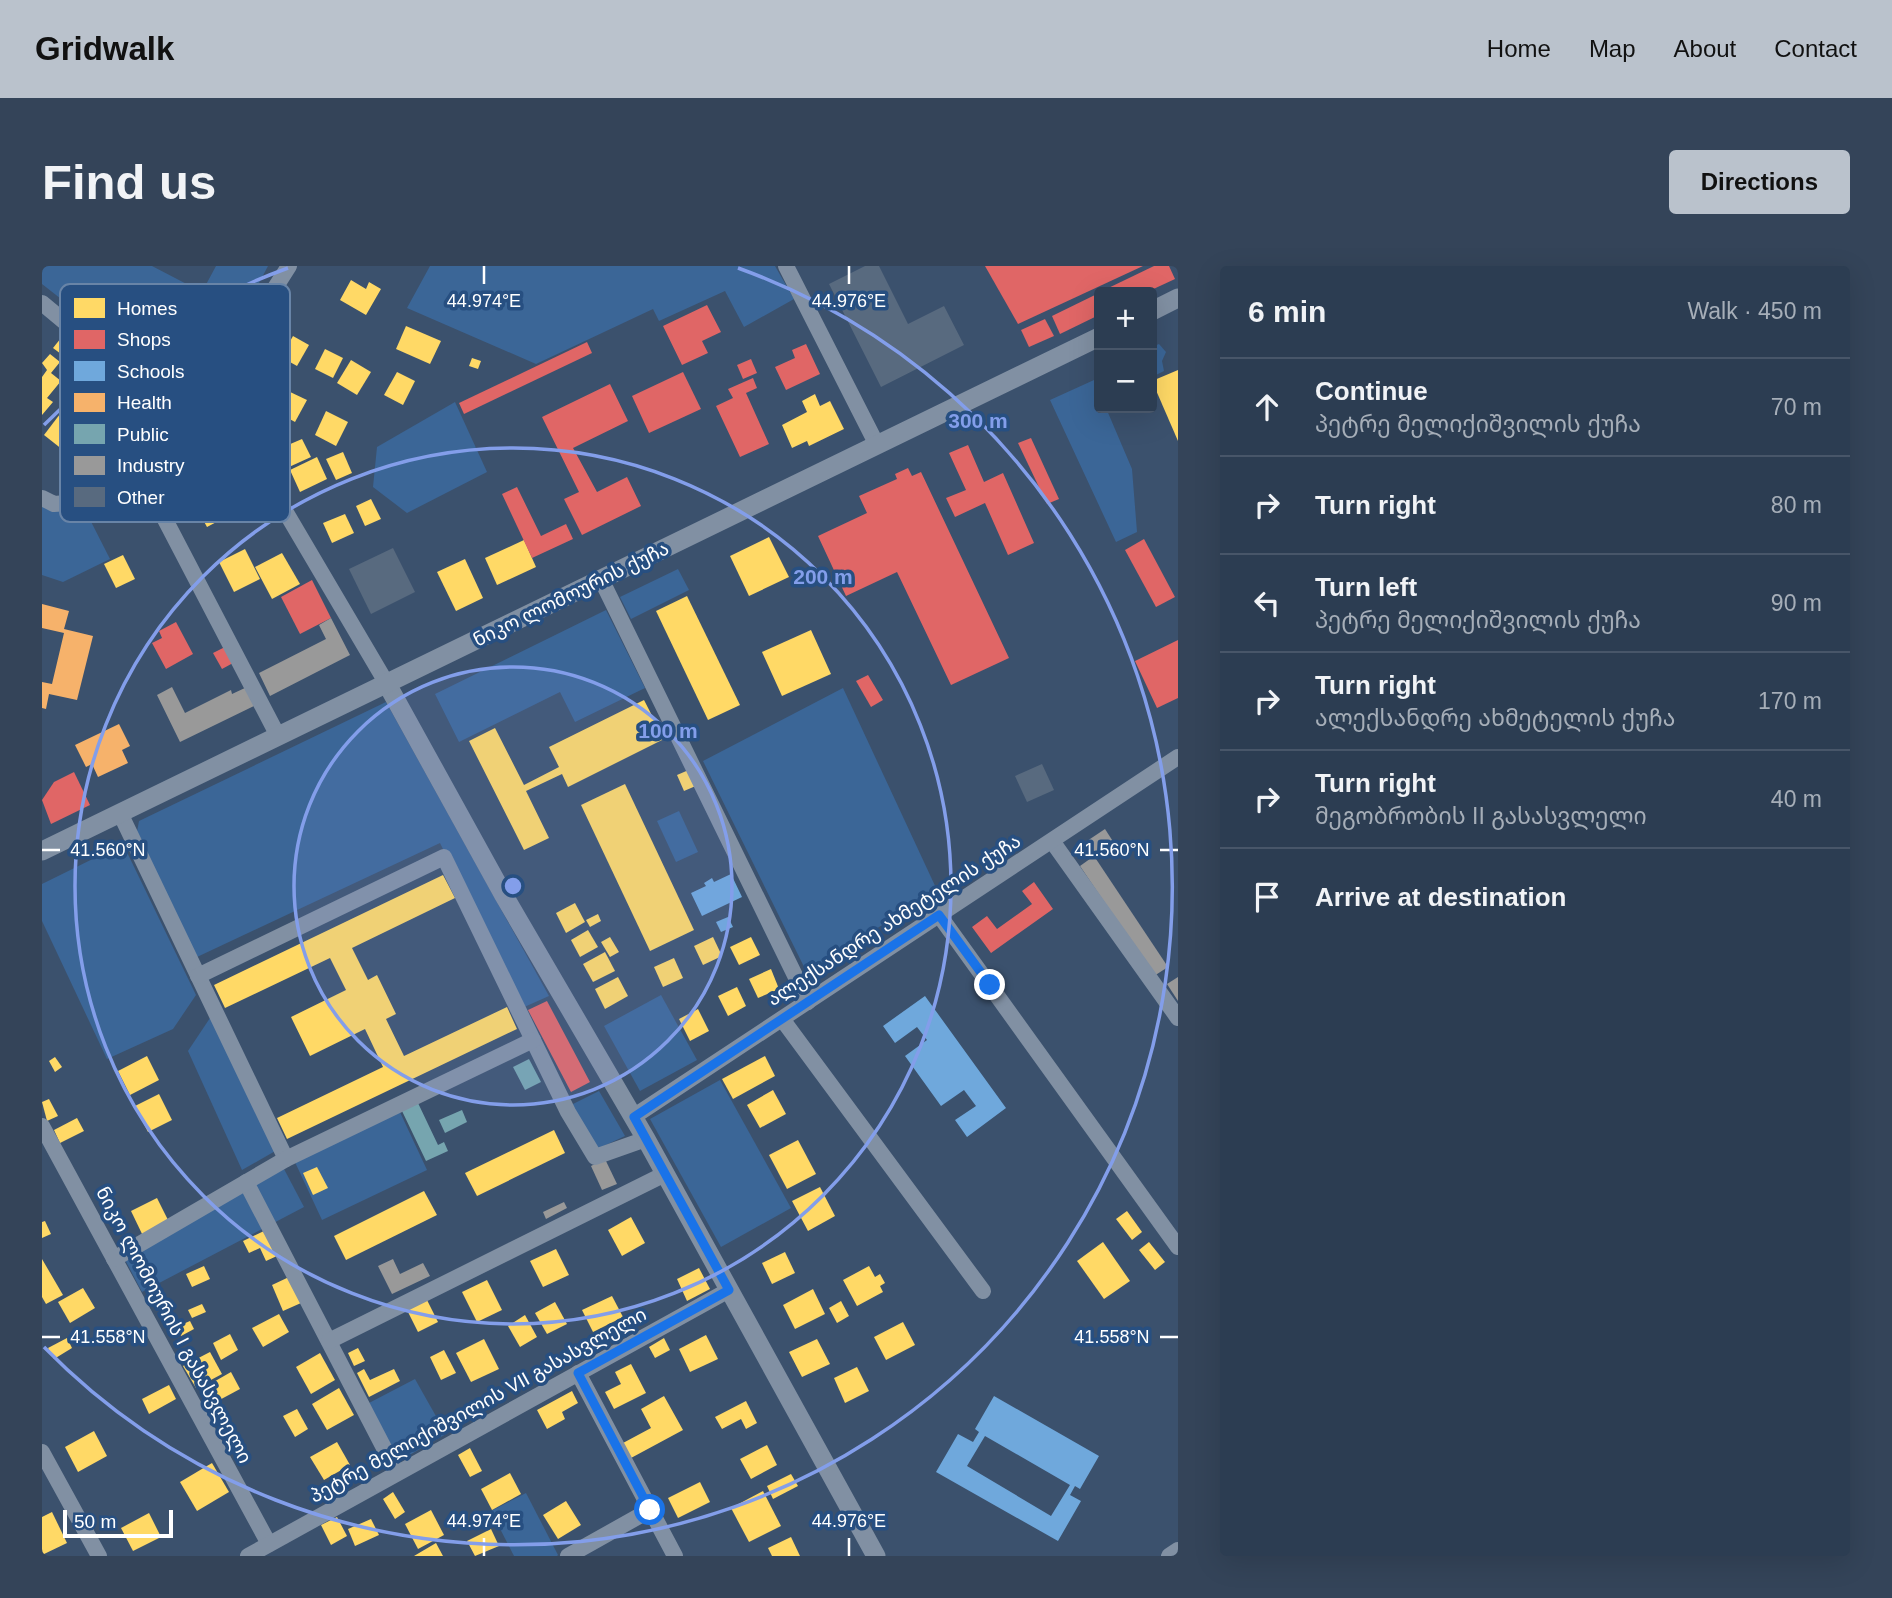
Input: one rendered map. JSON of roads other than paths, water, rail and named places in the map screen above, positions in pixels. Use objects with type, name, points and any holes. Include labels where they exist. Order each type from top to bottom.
[{"type":"street","points":[[278,284],[289,266]]},
{"type":"street","points":[[786,266],[877,445]]},
{"type":"street","points":[[1157,308],[1178,298]]},
{"type":"street","points":[[42,303],[60,318]]},
{"type":"street","name":"ნიკო ლომოურის ქუჩა","points":[[42,851],[1094,339]]},
{"type":"street","points":[[42,498],[54,504],[60,504]]},
{"type":"street","points":[[290,519],[387,684],[503,894],[634,1117],[877,1556]]},
{"type":"street","points":[[166,522],[278,736]]},
{"type":"street","points":[[601,579],[808,1002]]},
{"type":"street","name":"ალექსანდრე ახმეტელის ქუჩა","points":[[634,1117],[1178,757]]},
{"type":"street","points":[[120,813],[286,1159]]},
{"type":"street","points":[[1052,841],[1178,1018]]},
{"type":"street","points":[[198,976],[444,857],[533,1040],[594,1157],[646,1139]]},
{"type":"street","points":[[939,915],[1178,1247]]},
{"type":"street","points":[[782,1019],[983,1291]]},
{"type":"street","points":[[114,1258],[286,1159],[533,1040]]},
{"type":"street","name":"ნიკო ლომოურის I გასასვლელი","points":[[42,1126],[269,1544]]},
{"type":"street","points":[[329,1341],[665,1174]]},
{"type":"street","points":[[246,1182],[397,1473]]},
{"type":"street","name":"პეტრე მელიქიშვილის VII გასასვლელი","points":[[248,1556],[729,1290]]},
{"type":"street","points":[[578,1373],[675,1556]]},
{"type":"street","points":[[42,1452],[99,1556]]},
{"type":"street","points":[[568,1556],[650,1510]]},
{"type":"street","points":[[1168,1556],[1178,1550]]}]
